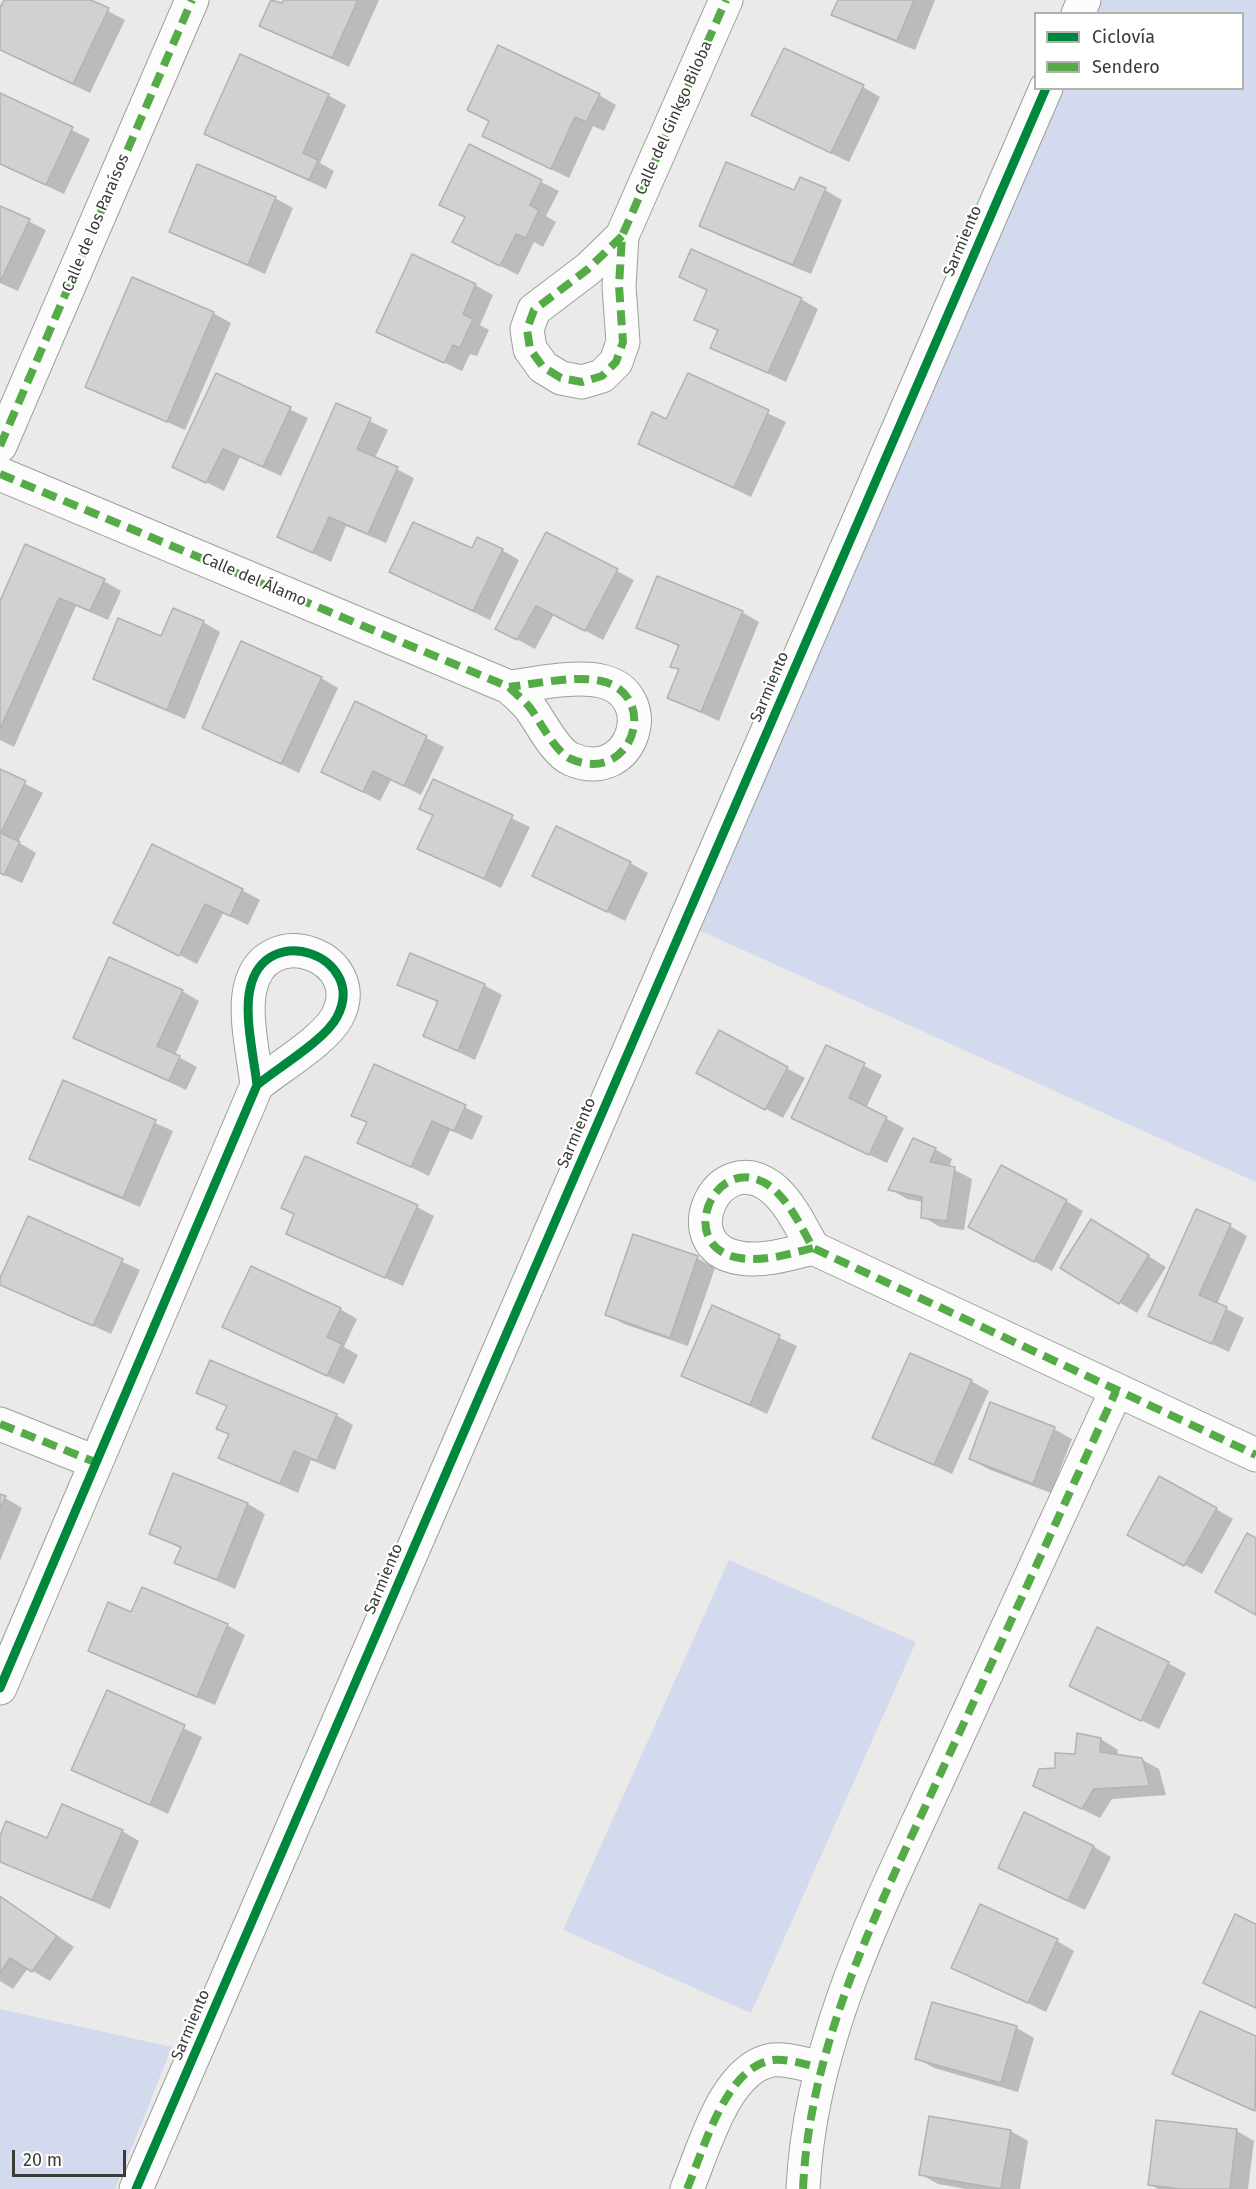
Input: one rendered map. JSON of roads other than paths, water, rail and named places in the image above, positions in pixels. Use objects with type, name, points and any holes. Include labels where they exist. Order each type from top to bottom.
[{"type":"street","name":"Calle de los Paraísos","points":[[0,446],[192,0]]},
{"type":"street","name":"Calle del Ginkgo Biloba","points":[[622,236],[726,0]]},
{"type":"street","name":"Sarmiento","points":[[136,2189],[1045,90]]},
{"type":"street","name":"Calle del Álamo","points":[[0,474],[509,687]]},
{"type":"street","points":[[0,1688],[257,1085]]},
{"type":"street","points":[[813,1248],[1256,1455]]},
{"type":"street","points":[[803,2189],[805,2146],[834,2019],[877,1913],[1116,1391]]},
{"type":"street","points":[[0,1424],[95,1462]]},
{"type":"street","points":[[687,2189],[729,2089],[747,2069],[773,2060],[822,2068]]}]
